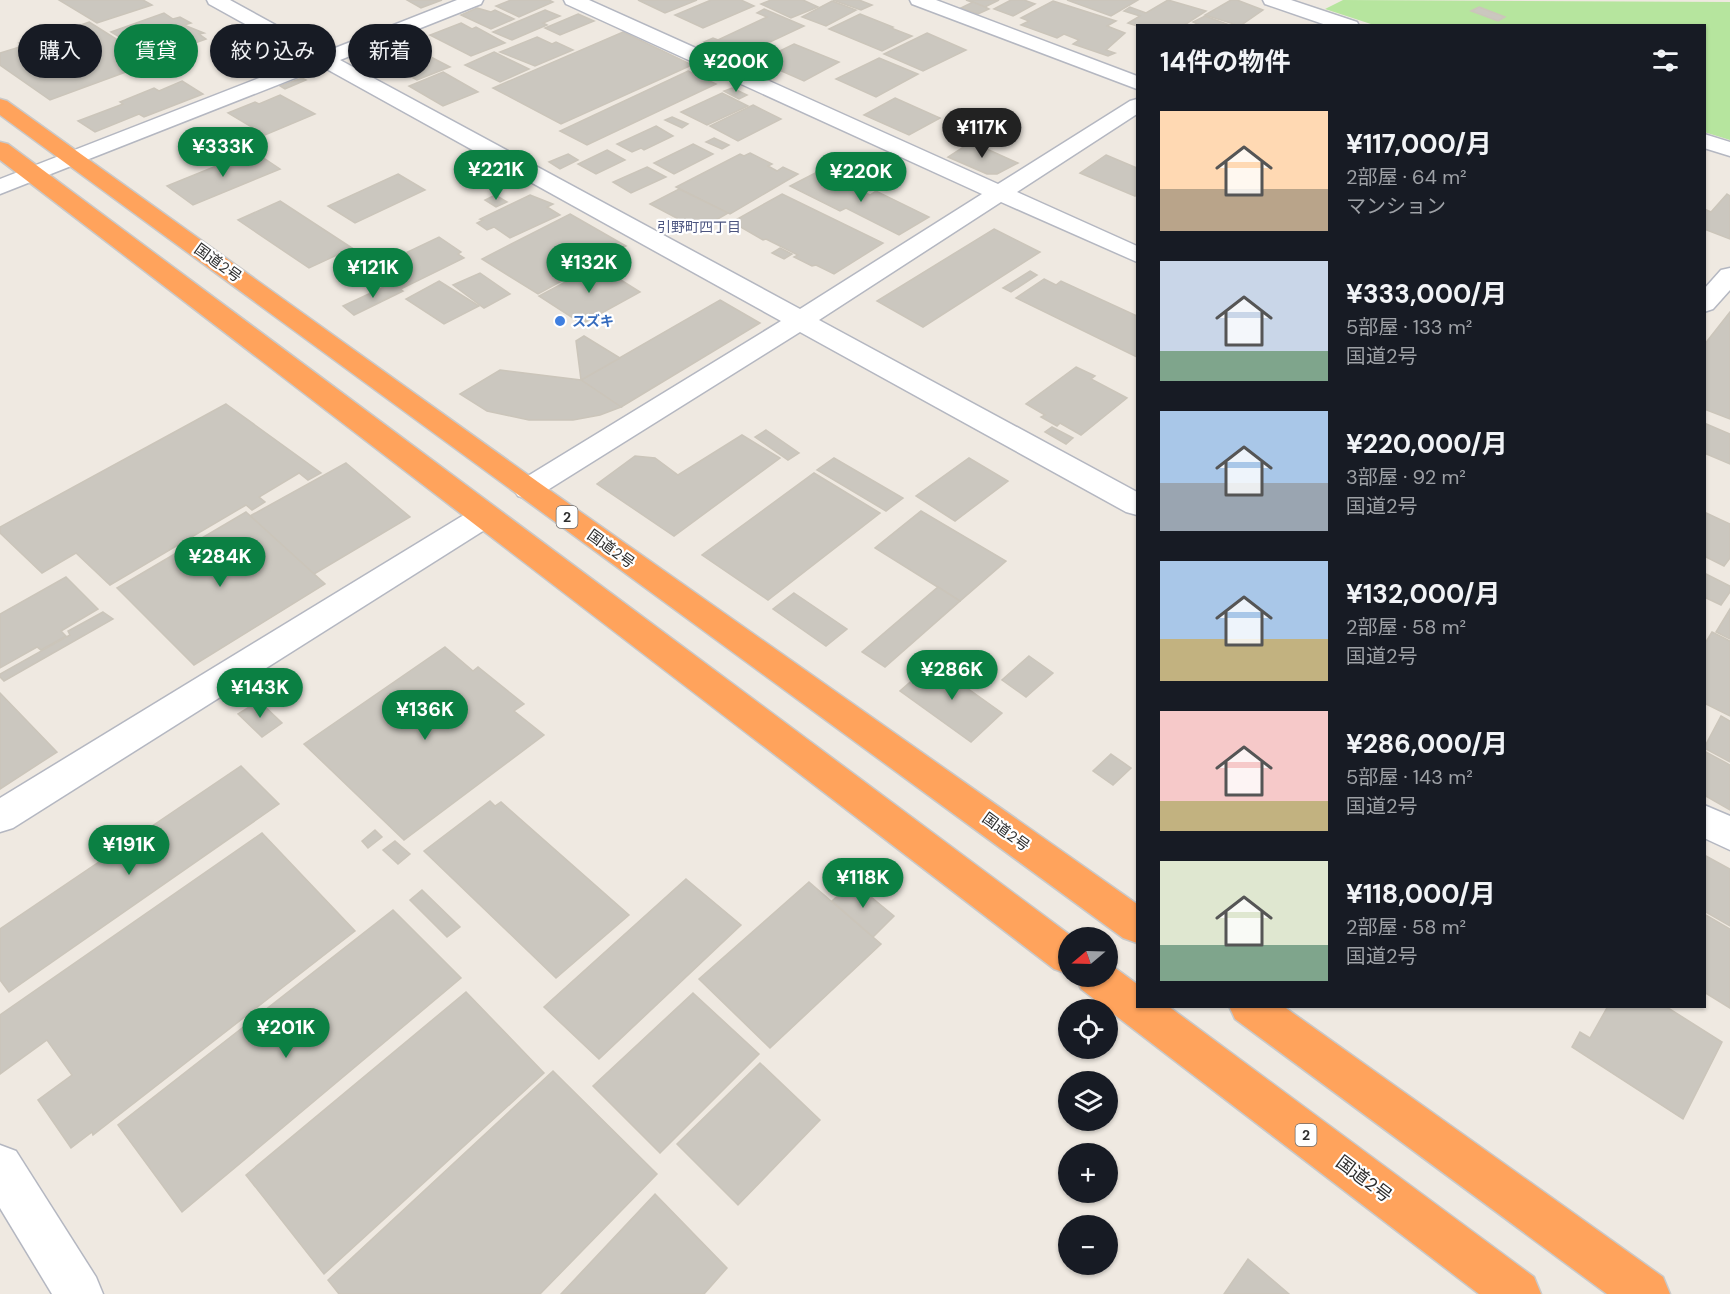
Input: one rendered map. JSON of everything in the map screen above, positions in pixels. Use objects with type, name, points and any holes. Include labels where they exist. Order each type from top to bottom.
[{"type":"highway","name":"国道2号","points":[[0,105],[528,489],[1136,925]]},
{"type":"highway","points":[[0,149],[483,517],[1058,948]]},
{"type":"highway","name":"国道2号","points":[[1110,987],[1136,1007]]},
{"type":"highway","name":"国道2号","points":[[1137,1008],[1517,1294]]},
{"type":"highway","points":[[1252,1008],[1646,1294]]},
{"type":"street","points":[[216,0],[260,24]]},
{"type":"street","points":[[336,54],[474,0]]},
{"type":"street","points":[[573,0],[1136,255]]},
{"type":"street","points":[[920,0],[1136,83]]},
{"type":"street","points":[[1273,10],[1299,3],[1346,24]]},
{"type":"street","points":[[336,66],[1136,505]]},
{"type":"street","points":[[0,187],[275,78]]},
{"type":"street","points":[[528,489],[801,320],[1136,106]]},
{"type":"street","points":[[1706,142],[1730,149]]},
{"type":"street","points":[[1706,300],[1730,275]]},
{"type":"street","points":[[0,817],[483,517]]},
{"type":"street","points":[[1706,821],[1730,834]]},
{"type":"street","points":[[0,1167],[80,1294]]},
{"type":"green space","points":[[1343,0],[1730,2],[1730,140],[1706,133],[1706,24],[1371,24],[1325,9]]},
{"type":"building","points":[[59,0],[143,0],[152,5],[97,23]]},
{"type":"building","points":[[407,0],[442,0],[421,8]]},
{"type":"building","points":[[511,0],[549,0],[553,2],[519,17],[496,6]]},
{"type":"building","points":[[638,0],[697,0],[665,13]]},
{"type":"building","points":[[711,0],[741,0],[754,6],[703,28],[675,15]]},
{"type":"building","points":[[771,0],[803,0],[818,7],[791,18],[761,4]]},
{"type":"building","points":[[833,0],[859,0],[872,5],[861,10]]},
{"type":"building","points":[[966,0],[999,0],[985,7]]},
{"type":"building","points":[[1011,0],[1024,0],[1035,4],[1013,16],[994,9]]},
{"type":"building","points":[[1067,0],[1138,0],[1111,16]]},
{"type":"building","points":[[1168,0],[1206,11],[1186,24],[1136,26],[1128,23],[1140,16],[1124,11],[1130,7],[1146,13]]},
{"type":"building","points":[[1231,0],[1263,10],[1243,24],[1234,24],[1205,15]]},
{"type":"building","points":[[832,1],[856,10],[826,26],[802,17]]},
{"type":"building","points":[[1053,1],[1116,21],[1107,26],[1125,33],[1106,50],[1115,53],[1108,56],[1073,44],[1079,40],[1064,34],[1057,38],[1021,25],[1029,21],[1021,18]]},
{"type":"building","points":[[973,2],[989,9],[978,14],[961,8]]},
{"type":"building","points":[[1479,7],[1505,17],[1498,21],[1471,11]]},
{"type":"building","points":[[477,8],[491,12],[495,10],[514,19],[491,29],[461,15]]},
{"type":"building","points":[[764,9],[804,26],[738,57],[704,42],[713,38],[718,40],[767,17],[757,13]]},
{"type":"building","points":[[545,10],[560,16],[543,23],[547,25],[512,40],[493,32]]},
{"type":"building","points":[[164,13],[173,19],[180,17],[191,23],[188,24],[133,24]]},
{"type":"building","points":[[578,14],[594,21],[560,35],[545,28]]},
{"type":"building","points":[[860,14],[912,36],[882,51],[829,29]]},
{"type":"building","points":[[1205,16],[1227,24],[1198,24],[1193,22]]},
{"type":"building","points":[[461,23],[472,29],[476,27],[505,43],[471,56],[432,34]]},
{"type":"building","points":[[102,30],[114,38],[114,76],[50,100],[19,78],[102,78]]},
{"type":"building","points":[[198,31],[204,33],[199,34],[206,39],[198,42]]},
{"type":"building","points":[[623,32],[692,65],[561,124],[493,88]]},
{"type":"building","points":[[927,33],[966,50],[923,71],[884,54]]},
{"type":"building","points":[[537,37],[573,50],[535,66],[500,52]]},
{"type":"building","points":[[794,44],[839,62],[804,81],[759,61]]},
{"type":"building","points":[[18,48],[18,78],[0,65],[0,53]]},
{"type":"building","points":[[494,52],[529,69],[500,82],[465,65]]},
{"type":"building","points":[[432,58],[450,67],[432,74]]},
{"type":"building","points":[[879,58],[918,74],[876,97],[836,79]]},
{"type":"building","points":[[688,71],[716,84],[587,145],[560,131]]},
{"type":"building","points":[[443,72],[478,92],[443,106],[409,86]]},
{"type":"building","points":[[302,78],[306,80],[285,89],[280,86]]},
{"type":"building","points":[[182,81],[203,94],[144,117],[139,114],[95,132],[78,121],[123,104],[120,102],[154,88],[159,91]]},
{"type":"building","points":[[732,88],[747,95],[739,99],[724,91]]},
{"type":"building","points":[[722,93],[748,106],[707,125],[681,112]]},
{"type":"building","points":[[280,95],[315,114],[265,135],[228,113],[255,102],[259,104]]},
{"type":"building","points":[[895,98],[940,118],[909,135],[864,115]]},
{"type":"building","points":[[753,105],[781,119],[738,141],[710,126]]},
{"type":"building","points":[[672,117],[688,124],[682,128],[665,120]]},
{"type":"building","points":[[977,125],[988,129],[979,134],[968,130]]},
{"type":"building","points":[[656,126],[673,136],[644,150],[641,148],[632,152],[617,144]]},
{"type":"building","points":[[714,138],[729,145],[722,149],[706,142]]},
{"type":"building","points":[[971,142],[1018,163],[997,174],[987,174],[948,157]]},
{"type":"building","points":[[693,144],[713,154],[674,174],[654,163]]},
{"type":"building","points":[[607,150],[625,160],[596,174],[578,164]]},
{"type":"building","points":[[253,151],[280,169],[193,205],[167,186]]},
{"type":"building","points":[[750,153],[772,164],[768,166],[777,171],[783,167],[798,174],[730,214],[676,187],[740,154],[744,156]]},
{"type":"building","points":[[568,154],[578,160],[560,169],[549,162]]},
{"type":"building","points":[[1106,155],[1136,168],[1136,195],[1135,196],[1080,173]]},
{"type":"building","points":[[647,167],[666,177],[631,193],[613,182]]},
{"type":"building","points":[[819,171],[870,195],[876,191],[929,217],[899,235],[846,208],[840,211],[790,186]]},
{"type":"building","points":[[398,174],[425,190],[355,223],[328,206]]},
{"type":"building","points":[[679,189],[728,213],[699,230],[650,204]]},
{"type":"building","points":[[782,194],[883,243],[834,274],[794,257],[798,255],[766,239],[763,240],[732,222]]},
{"type":"building","points":[[1727,194],[1730,196],[1730,239],[1706,230],[1706,210],[1711,212]]},
{"type":"building","points":[[495,195],[507,202],[496,207],[485,200]]},
{"type":"building","points":[[530,195],[553,204],[547,207],[560,215],[510,238],[494,227],[487,230],[477,223],[483,220],[480,219]]},
{"type":"building","points":[[280,201],[352,248],[309,268],[238,220]]},
{"type":"building","points":[[570,214],[626,246],[538,294],[482,259]]},
{"type":"building","points":[[994,229],[1040,252],[923,327],[877,301]]},
{"type":"building","points":[[439,237],[461,252],[458,254],[464,258],[401,289],[372,269]]},
{"type":"building","points":[[780,248],[792,254],[784,259],[772,253]]},
{"type":"building","points":[[597,265],[640,292],[582,324],[539,296]]},
{"type":"building","points":[[1030,271],[1037,275],[1011,292],[1003,288]]},
{"type":"building","points":[[480,273],[510,294],[484,308],[453,285]]},
{"type":"building","points":[[1044,279],[1056,285],[1061,281],[1136,316],[1136,357],[1016,298]]},
{"type":"building","points":[[439,281],[479,306],[444,324],[406,299]]},
{"type":"building","points":[[392,283],[403,291],[354,315],[343,306]]},
{"type":"building","points":[[720,300],[760,323],[621,407],[581,380]]},
{"type":"building","points":[[1730,312],[1730,419],[1706,410],[1706,342]]},
{"type":"building","points":[[584,336],[620,358],[581,380],[576,341]]},
{"type":"building","points":[[1076,367],[1095,376],[1091,379],[1127,398],[1081,435],[1060,423],[1057,426],[1041,417],[1045,415],[1026,404]]},
{"type":"building","points":[[500,370],[581,380],[621,407],[600,415],[573,420],[529,420],[487,411],[460,394]]},
{"type":"building","points":[[226,404],[321,473],[308,480],[299,473],[259,497],[265,502],[252,510],[246,505],[110,585],[76,553],[42,573],[0,533],[0,527]]},
{"type":"building","points":[[1706,424],[1730,434],[1730,464],[1706,454]]},
{"type":"building","points":[[1052,427],[1073,438],[1066,444],[1045,432]]},
{"type":"building","points":[[766,430],[799,453],[788,460],[755,437]]},
{"type":"building","points":[[742,435],[780,458],[674,536],[597,484],[635,456],[655,458],[678,475]]},
{"type":"building","points":[[834,458],[903,498],[886,511],[817,470]]},
{"type":"building","points":[[969,458],[1008,481],[955,521],[916,496]]},
{"type":"building","points":[[346,463],[410,517],[314,574],[250,516]]},
{"type":"building","points":[[814,473],[880,513],[768,600],[702,555]]},
{"type":"building","points":[[921,511],[1006,561],[960,601],[875,548]]},
{"type":"building","points":[[246,512],[325,584],[194,665],[117,588]]},
{"type":"building","points":[[1706,513],[1730,524],[1730,558],[1724,566],[1706,557]]},
{"type":"building","points":[[1706,574],[1730,586],[1730,592],[1721,605],[1706,598]]},
{"type":"building","points":[[66,577],[98,609],[61,631],[66,636],[41,650],[37,647],[0,668],[0,614]]},
{"type":"building","points":[[938,587],[960,601],[885,667],[862,652]]},
{"type":"building","points":[[794,593],[847,629],[826,646],[773,609]]},
{"type":"building","points":[[1730,609],[1730,639],[1716,632]]},
{"type":"building","points":[[103,612],[113,619],[4,681],[0,677],[0,674],[70,635],[68,631]]},
{"type":"building","points":[[1712,632],[1730,641],[1730,716],[1706,704],[1706,642]]},
{"type":"building","points":[[445,647],[473,671],[478,667],[524,704],[514,711],[544,735],[404,840],[304,744]]},
{"type":"building","points":[[1029,656],[1053,673],[1026,697],[1002,680]]},
{"type":"building","points":[[932,663],[949,675],[955,670],[973,683],[967,688],[1002,713],[971,742],[900,691]]},
{"type":"building","points":[[0,693],[57,752],[0,789]]},
{"type":"building","points":[[259,701],[282,723],[262,737],[238,714]]},
{"type":"building","points":[[1721,716],[1730,721],[1730,762],[1706,749],[1706,744]]},
{"type":"building","points":[[1706,752],[1730,765],[1730,810],[1706,796]]},
{"type":"building","points":[[1111,754],[1131,768],[1113,785],[1093,771]]},
{"type":"building","points":[[241,766],[279,804],[9,992],[0,980],[0,929]]},
{"type":"building","points":[[490,801],[495,806],[501,802],[629,915],[556,978],[424,851]]},
{"type":"building","points":[[375,830],[382,837],[368,848],[362,841]]},
{"type":"building","points":[[262,833],[355,931],[93,1135],[92,1132],[71,1148],[38,1100],[72,1075],[47,1040],[0,1074],[0,1015]]},
{"type":"building","points":[[395,841],[410,854],[398,864],[383,850]]},
{"type":"building","points":[[1706,856],[1730,869],[1730,926],[1706,912]]},
{"type":"building","points":[[686,879],[741,925],[599,1059],[544,1007]]},
{"type":"building","points":[[809,882],[881,944],[770,1048],[699,979]]},
{"type":"building","points":[[853,882],[894,916],[873,937],[832,901]]},
{"type":"building","points":[[422,890],[460,927],[447,937],[410,900]]},
{"type":"building","points":[[393,910],[461,978],[182,1212],[118,1125]]},
{"type":"building","points":[[1706,915],[1730,929],[1730,1008],[1706,993]]},
{"type":"building","points":[[466,992],[544,1073],[324,1274],[246,1175]]},
{"type":"building","points":[[693,993],[759,1054],[660,1153],[593,1086]]},
{"type":"building","points":[[1607,1008],[1668,1008],[1722,1042],[1683,1119],[1572,1047],[1580,1032],[1590,1038]]},
{"type":"building","points":[[760,1063],[820,1120],[738,1205],[677,1144]]},
{"type":"building","points":[[553,1071],[657,1174],[540,1294],[339,1294],[328,1280]]},
{"type":"building","points":[[655,1194],[727,1268],[704,1294],[561,1294]]},
{"type":"building","points":[[1248,1259],[1289,1294],[1224,1294]]},
{"type":"place","name":"スズキ","points":[[560,321]]},
{"type":"district","name":"引野町四丁目","points":[[699,227]]}]
